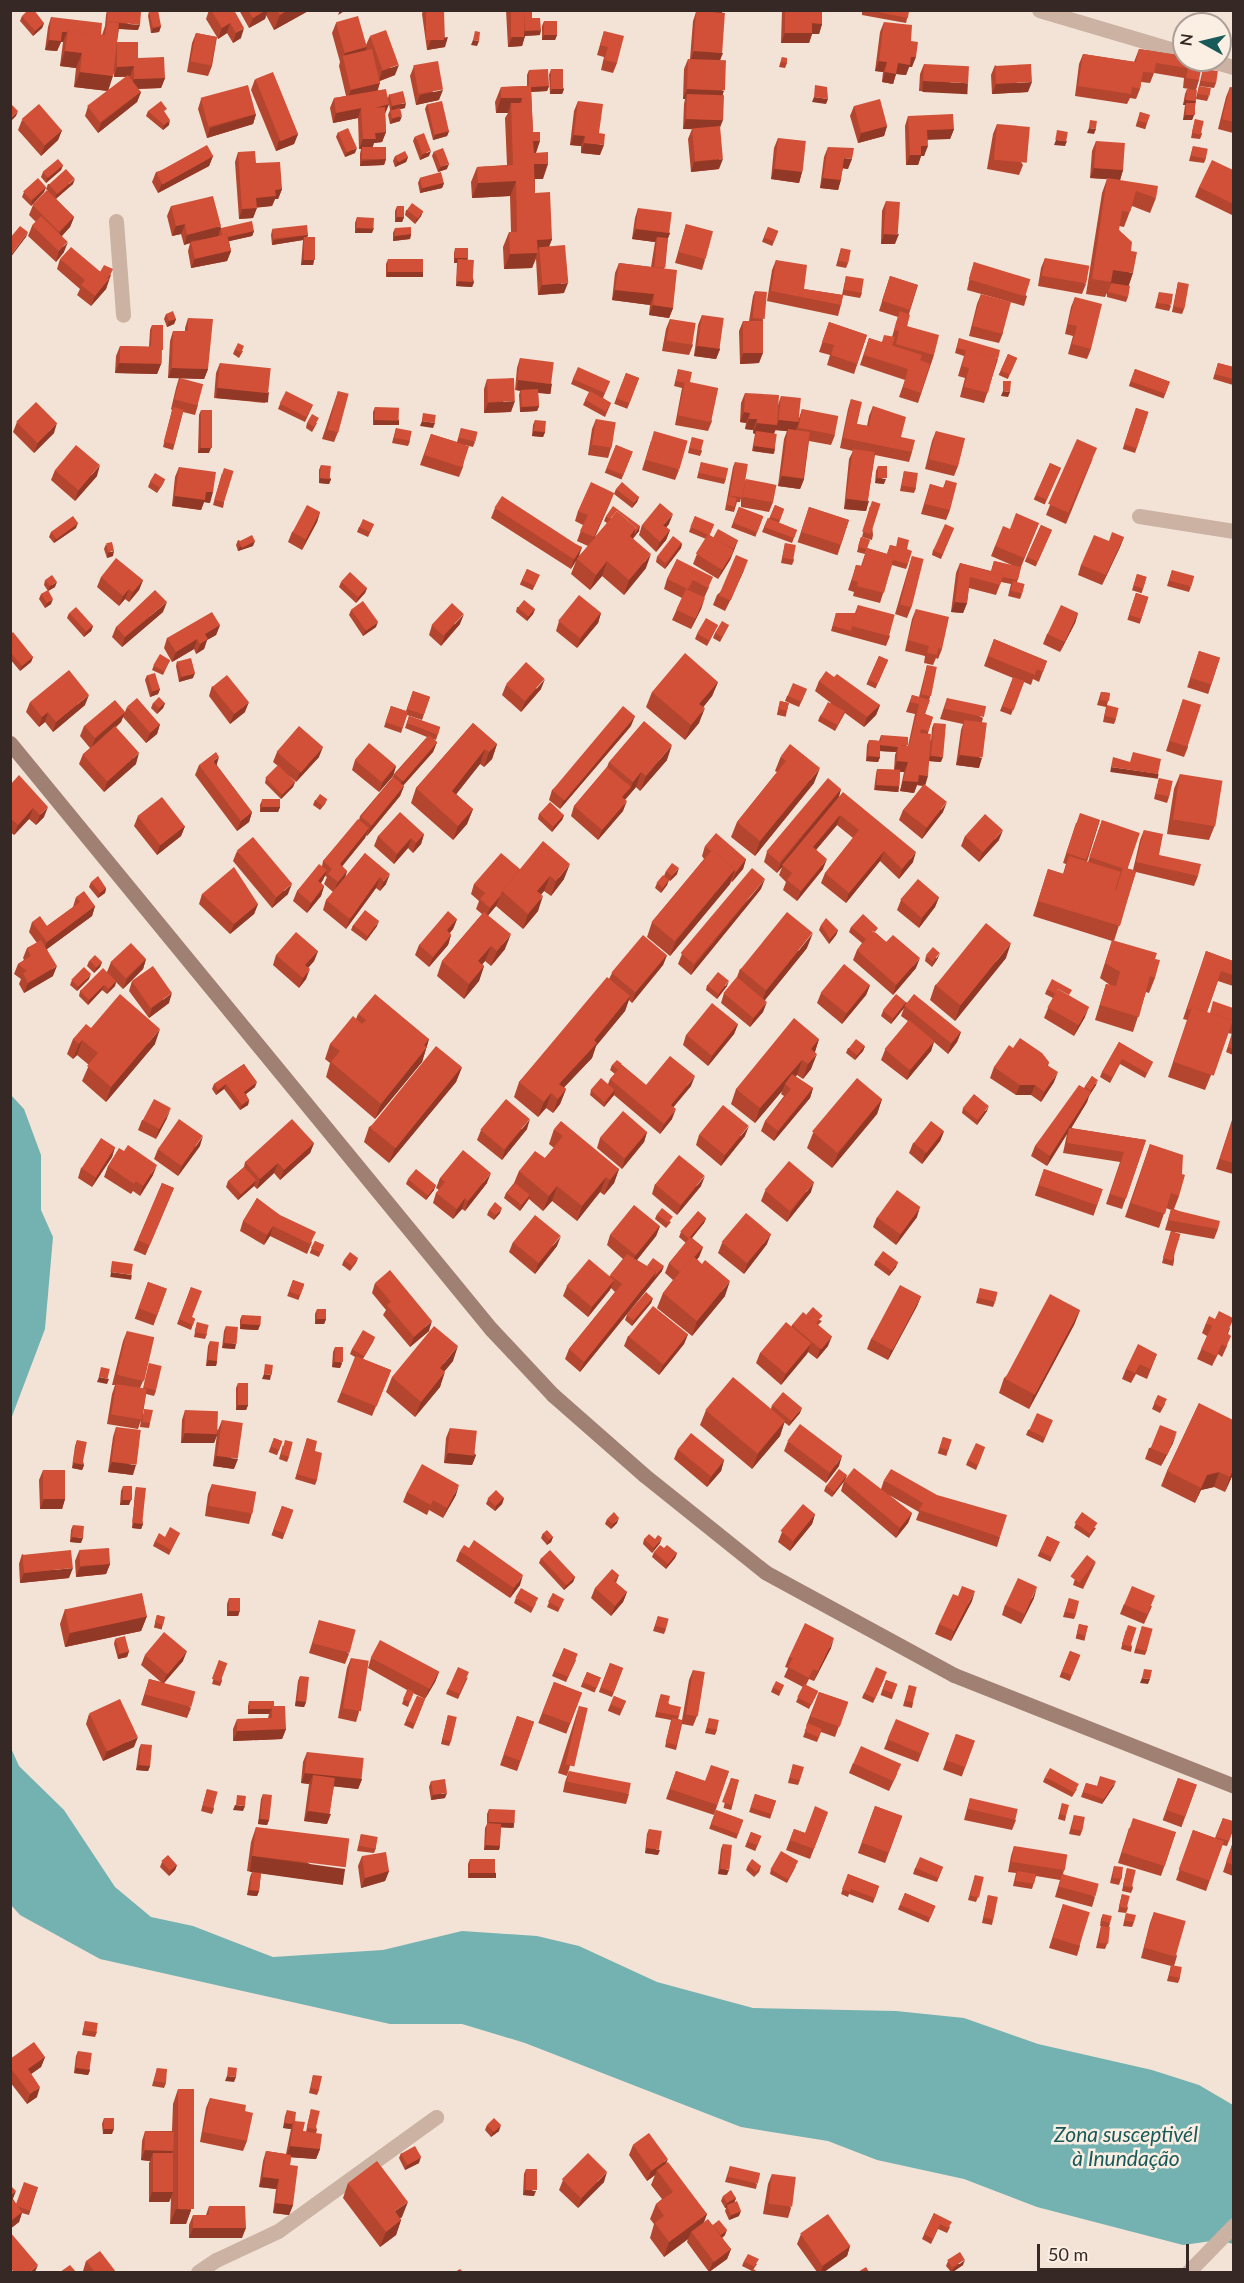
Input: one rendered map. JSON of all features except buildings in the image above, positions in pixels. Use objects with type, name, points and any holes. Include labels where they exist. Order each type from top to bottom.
[{"type":"main road","points":[[10,742],[491,1329],[553,1395],[644,1475],[765,1572],[954,1675],[1233,1786]]},
{"type":"street","points":[[1039,10],[1172,49]]},
{"type":"street","points":[[116,221],[123,315]]},
{"type":"street","points":[[1138,516],[1233,531]]},
{"type":"street","points":[[198,2272],[216,2260],[278,2231],[436,2118]]},
{"type":"street","points":[[1188,2272],[1233,2225]]},
{"type":"water","points":[[11,1095],[24,1109],[41,1155],[41,1210],[53,1237],[45,1329],[11,1419]]},
{"type":"water","name":"Zona susceptivél à Inundação","points":[[10,1746],[19,1766],[64,1810],[115,1887],[151,1917],[193,1926],[273,1957],[383,1950],[462,1931],[537,1936],[579,1946],[657,1982],[753,2008],[896,2011],[964,2018],[1038,2044],[1152,2070],[1199,2085],[1233,2105],[1233,2244],[1219,2240],[1183,2245],[1037,2207],[964,2179],[877,2160],[828,2141],[741,2127],[525,2043],[462,2024],[390,2024],[100,1959],[20,1915],[11,1905]]}]
